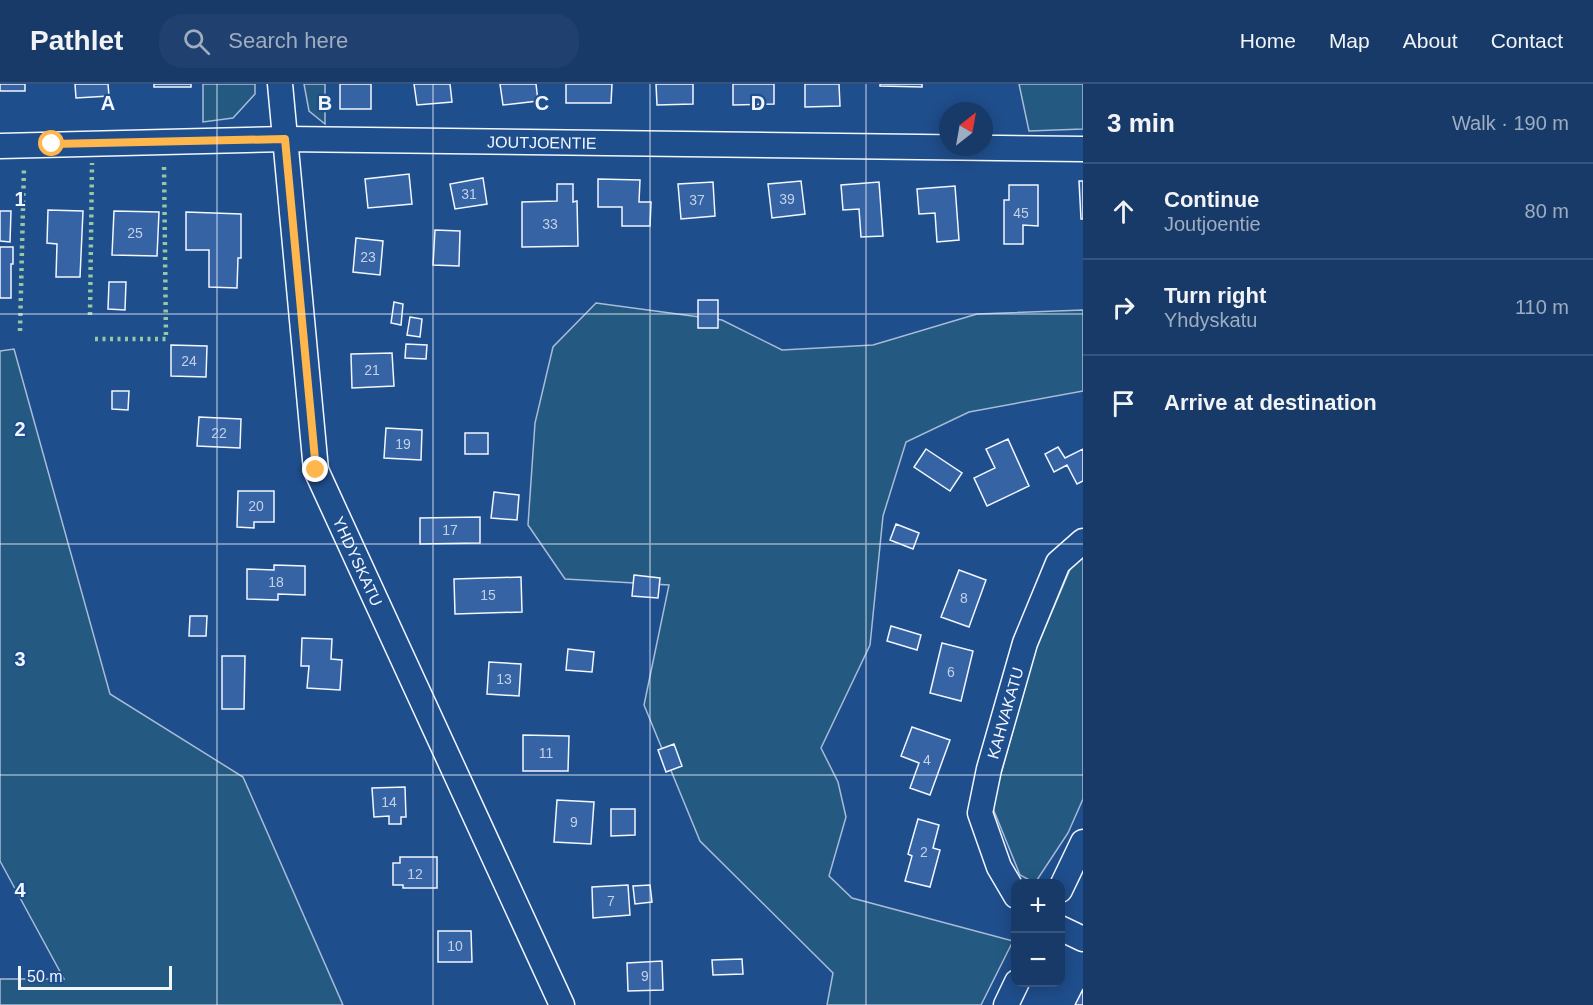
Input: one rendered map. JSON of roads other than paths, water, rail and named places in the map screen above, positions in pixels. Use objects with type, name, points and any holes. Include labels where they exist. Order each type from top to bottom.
[{"type":"street","name":"YHDYSKATU","points":[[280,84],[316,470],[562,1005]]},
{"type":"street","name":"JOUTJOENTIE","points":[[0,146],[285,139],[1083,149]]},
{"type":"street","name":"KAHVAKATU","points":[[1011,887],[999,867],[980,813],[989,769],[1025,643],[1058,563],[1083,541]]},
{"type":"street","points":[[1065,880],[1083,842]]},
{"type":"street","points":[[1065,930],[1083,939]]},
{"type":"street","points":[[1006,1005],[1015,987]]}]
